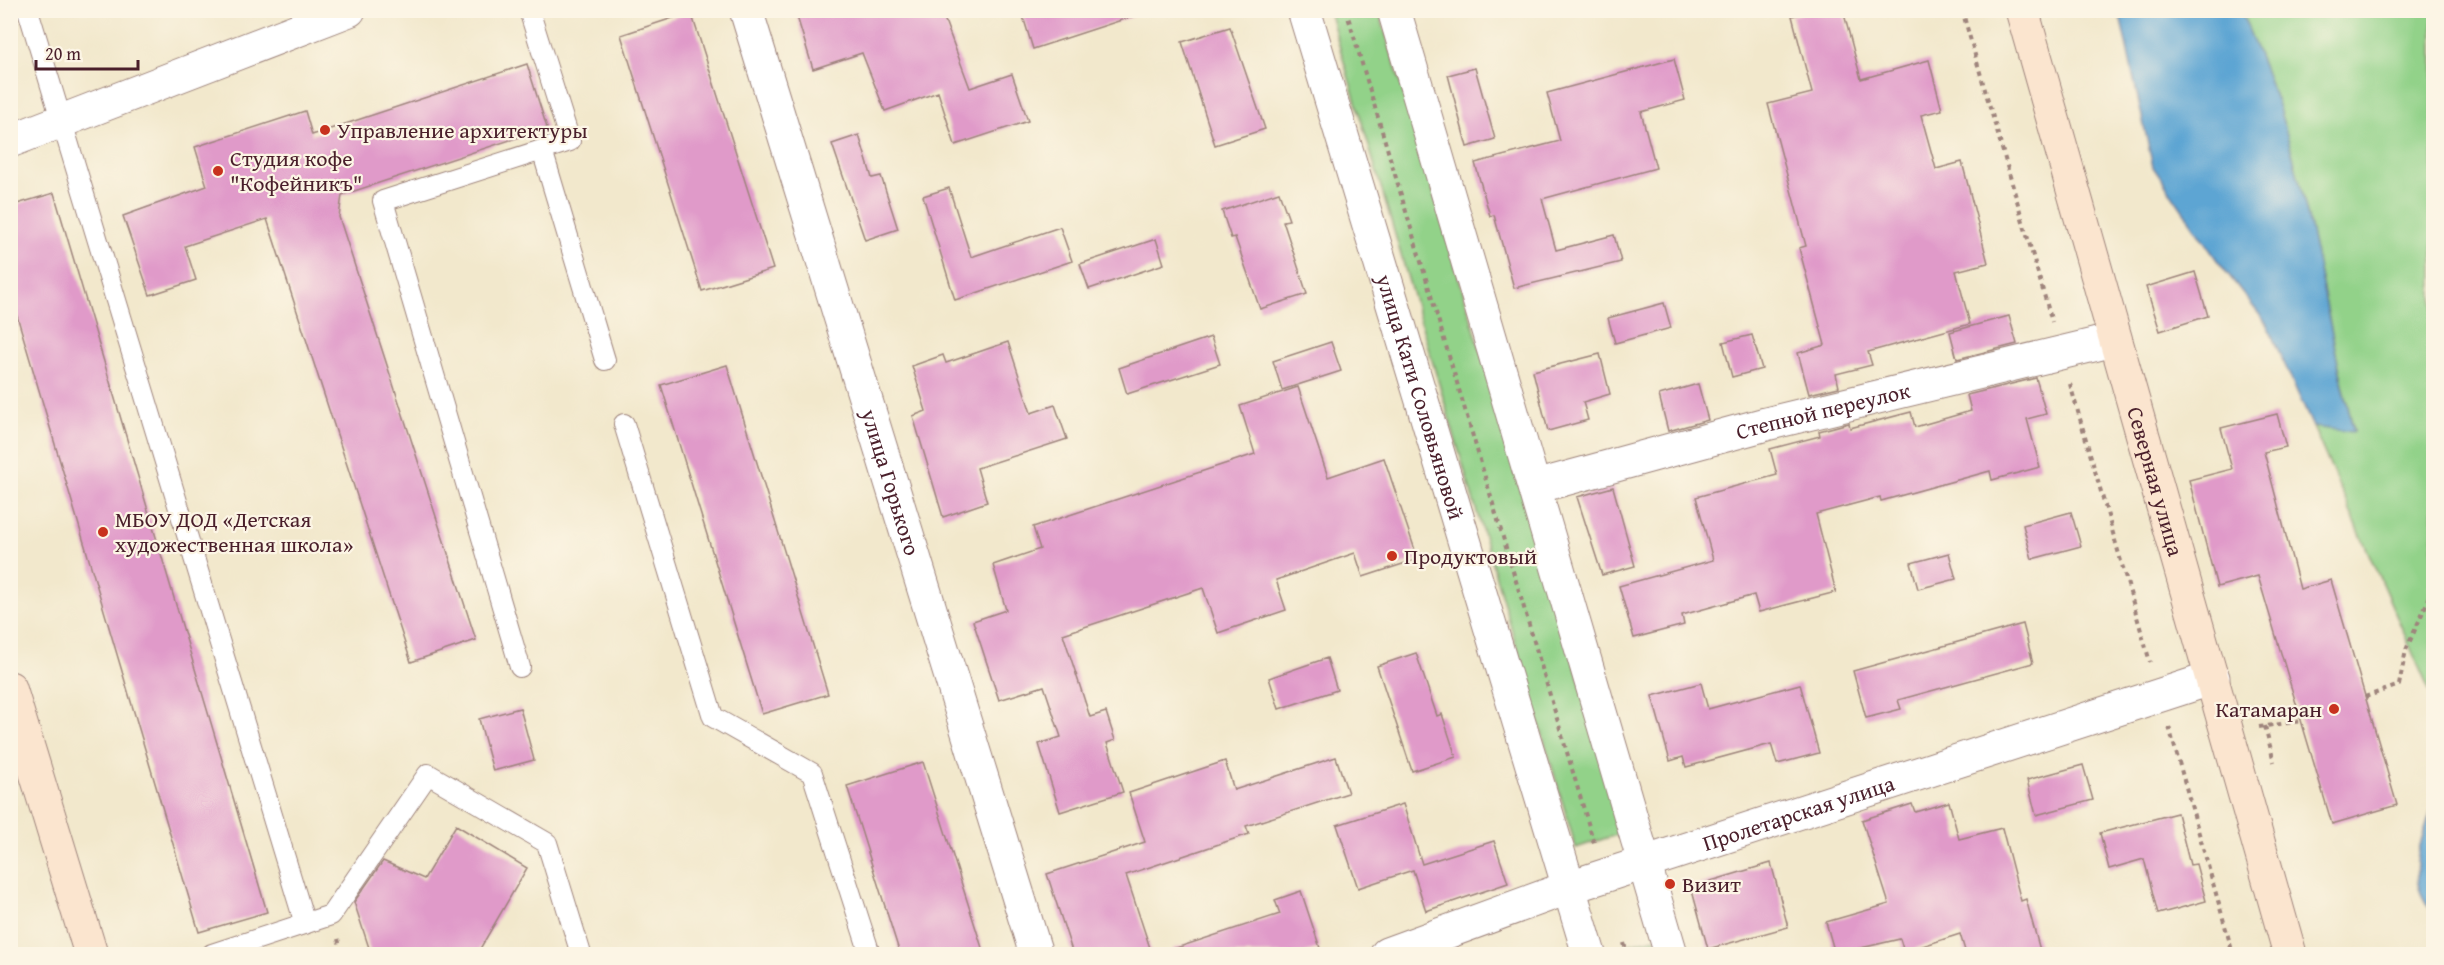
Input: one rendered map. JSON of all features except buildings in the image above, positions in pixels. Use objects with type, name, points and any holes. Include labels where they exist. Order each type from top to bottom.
[{"type":"street","points":[[10,141],[349,10]]},
{"type":"street","name":"улица Горького","points":[[746,10],[1036,954]]},
{"type":"street","name":"улица Кати Соловьяновой","points":[[1304,10],[1590,954]]},
{"type":"street","points":[[1394,10],[1671,954]]},
{"type":"street","name":"Северная улица","points":[[2022,10],[2290,954]]},
{"type":"street","name":"Степной переулок","points":[[1535,487],[1766,424],[2114,340]]},
{"type":"street","name":"Пролетарская улица","points":[[1387,954],[1570,887],[1644,865],[2213,678]]},
{"type":"street","points":[[10,688],[91,954]]},
{"type":"lane","points":[[28,10],[305,924]]},
{"type":"lane","points":[[520,667],[382,201],[570,141],[529,10]]},
{"type":"lane","points":[[542,150],[605,360]]},
{"type":"lane","points":[[624,424],[713,717],[813,773],[870,954]]},
{"type":"lane","points":[[212,954],[331,915],[428,774],[547,843],[581,954]]},
{"type":"path","points":[[1346,10],[1604,877]]},
{"type":"path","points":[[2366,698],[2399,685],[2406,650],[2433,588]]},
{"type":"path","points":[[2159,694],[2234,954]]},
{"type":"path","points":[[2250,727],[2302,722]]},
{"type":"path","points":[[1621,932],[1627,954]]},
{"type":"green space","points":[[1329,11],[1379,11],[1625,832],[1576,848]]},
{"type":"green space","points":[[2241,11],[2433,11],[2433,699],[2313,427],[2354,431],[2292,151],[2276,99]]},
{"type":"green space","points":[[1655,938],[1661,954],[1597,953]]},
{"type":"water","points":[[2119,11],[2241,11],[2276,99],[2292,151],[2354,432],[2313,427],[2266,323],[2217,260],[2153,167]]},
{"type":"water","points":[[2433,805],[2433,912],[2419,886],[2417,860]]},
{"type":"place","name":"Управление архитектуры","points":[[325,130]]},
{"type":"place","name":"Студия кофе \"Кофейникъ\"","points":[[218,171]]},
{"type":"place","name":"МБОУ ДОД «Детская художественная школа»","points":[[103,532]]},
{"type":"place","name":"Продуктовый","points":[[1392,556]]},
{"type":"place","name":"Катамаран","points":[[2334,709]]},
{"type":"place","name":"Визит","points":[[1670,884]]}]
